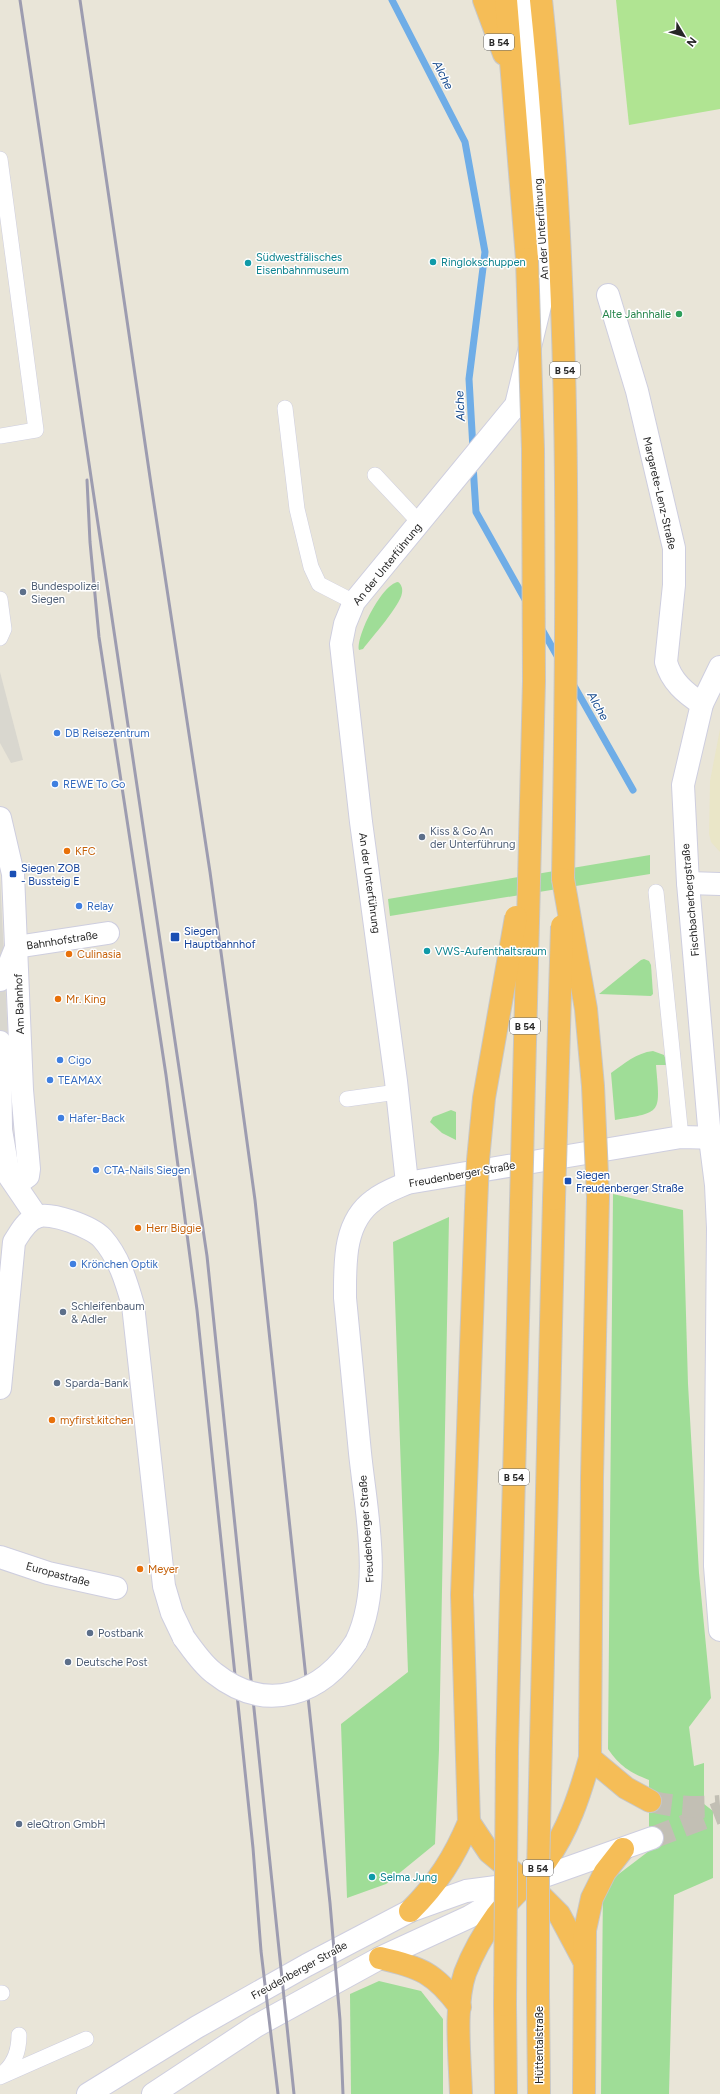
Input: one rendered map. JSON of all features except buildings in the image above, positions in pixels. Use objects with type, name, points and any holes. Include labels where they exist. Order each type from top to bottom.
[{"type":"highway","name":"B 54","points":[[484,0],[514,83],[527,259],[533,449],[534,681],[506,1751],[506,2094]]},
{"type":"highway","points":[[506,0],[514,83]]},
{"type":"highway","name":"B 54","points":[[541,0],[558,192],[567,450],[567,685],[563,879]]},
{"type":"highway","points":[[410,1911],[430,1891],[456,1853],[469,1822],[462,1595],[478,1160],[484,1098],[529,849]]},
{"type":"highway","points":[[461,2094],[460,2007],[465,1975],[478,1944],[497,1915],[546,1860],[562,1833],[582,1788],[590,1758],[592,1478],[598,1197],[593,1086],[586,1009],[563,879]]},
{"type":"highway","name":"Hüttentalstraße","points":[[539,2094],[538,1873],[563,879]]},
{"type":"highway","points":[[590,1758],[626,1788],[650,1801]]},
{"type":"highway","points":[[469,1822],[489,1852],[559,1914],[584,1960]]},
{"type":"highway","points":[[584,2094],[585,1930],[592,1898],[606,1872],[623,1849]]},
{"type":"highway","points":[[380,1958],[409,1964],[430,1975],[446,1988],[460,2007]]},
{"type":"street","name":"An der Unterführung","points":[[406,1183],[397,1092],[362,830],[341,644],[345,624],[354,602],[516,405],[545,285],[524,0]]},
{"type":"street","name":"Margarete-Lenz-Straße","points":[[608,295],[637,391],[674,548],[674,585],[666,662],[669,673],[674,681],[690,696],[702,704]]},
{"type":"street","name":"Fischbacherbergstraße","points":[[720,667],[702,704],[683,785],[688,883],[715,1138],[718,1228],[718,1566],[720,1630]]},
{"type":"street","name":"Am Bahnhof","points":[[0,818],[13,874],[7,945],[29,1169],[28,1176],[8,1174]]},
{"type":"street","points":[[688,883],[720,884]]},
{"type":"street","name":"Bahnhofstraße","points":[[7,945],[108,933]]},
{"type":"street","points":[[2,987],[5,975],[7,945]]},
{"type":"street","points":[[0,1042],[1,1129],[8,1174],[37,1217],[23,1226],[14,1242],[0,1379]]},
{"type":"street","name":"Freudenberger Straße","points":[[37,1217],[48,1216],[64,1219],[82,1226],[101,1237],[115,1255],[127,1283],[133,1305],[164,1586],[172,1612],[184,1638],[198,1657],[213,1672],[233,1686],[251,1693],[272,1696],[288,1695],[320,1682],[337,1668],[356,1642],[368,1609],[370,1587],[368,1533],[345,1298],[345,1261],[352,1231],[361,1212],[373,1200],[406,1183],[681,1137],[715,1138]]},
{"type":"street","name":"Europastraße","points":[[0,1557],[48,1573],[116,1588]]},
{"type":"street","name":"Freudenberger Straße","points":[[88,2094],[198,2027],[307,1965],[410,1911],[466,1891],[525,1883],[652,1838]]},
{"type":"street","name":"Freudenberger Straße","points":[[153,2094],[256,2026],[380,1958],[469,1917],[525,1883]]},
{"type":"lane","points":[[0,159],[36,430],[0,436]]},
{"type":"lane","points":[[285,408],[297,509],[311,567],[319,584],[354,602]]},
{"type":"lane","points":[[375,476],[420,523]]},
{"type":"lane","points":[[0,599],[4,629],[0,638]]},
{"type":"lane","points":[[656,892],[681,1137]]},
{"type":"lane","points":[[348,1099],[397,1092]]},
{"type":"lane","points":[[0,2076],[15,2060],[19,2048],[19,2035]]},
{"type":"lane","points":[[0,2076],[86,2039]]},
{"type":"shaded area","points":[[0,672],[23,760],[11,763],[0,743]]},
{"type":"shaded area","points":[[720,729],[720,852],[711,842],[709,834],[710,781]]},
{"type":"shaded area","points":[[0,876],[14,1160],[0,1170]]},
{"type":"green space","points":[[616,0],[720,0],[720,109],[629,125]]},
{"type":"green space","points":[[398,582],[402,586],[402,591],[396,606],[363,649],[359,650],[359,643],[371,612],[385,592],[392,585]]},
{"type":"green space","points":[[650,855],[650,874],[390,916],[388,899]]},
{"type":"green space","points":[[644,959],[649,961],[651,965],[653,994],[651,996],[599,994],[641,960]]},
{"type":"green space","points":[[653,1051],[664,1055],[668,1065],[656,1065],[658,1093],[655,1108],[642,1115],[615,1120],[611,1073],[636,1056]]},
{"type":"green space","points":[[451,1110],[456,1112],[456,1140],[442,1133],[430,1122],[433,1117]]},
{"type":"green space","points":[[613,1194],[683,1210],[688,1384],[699,1573],[711,1698],[689,1727],[694,1766],[704,1763],[704,1804],[713,1811],[713,1878],[674,1895],[669,2094],[601,2094],[603,1886],[649,1851],[649,1780],[626,1768],[608,1749]]},
{"type":"green space","points":[[449,1217],[439,1750],[435,1844],[386,1884],[347,1898],[341,1724],[408,1672],[393,1242]]},
{"type":"green space","points":[[379,1981],[421,1991],[443,2019],[443,2094],[351,2094],[350,1994]]},
{"type":"waterway","name":"Alche","points":[[392,0],[465,142],[485,252],[469,379],[473,449]]},
{"type":"waterway","name":"Alche","points":[[473,465],[476,512],[527,603]]},
{"type":"waterway","name":"Alche","points":[[540,626],[560,661]]},
{"type":"waterway","name":"Alche","points":[[573,684],[633,790]]},
{"type":"tunnel","points":[[650,1801],[667,1805],[702,1807],[720,1806]]},
{"type":"tunnel","points":[[652,1838],[720,1812]]},
{"type":"railway","points":[[20,0],[207,1256],[294,2094]]},
{"type":"railway","points":[[80,0],[210,872],[255,1200],[330,1903],[340,2020],[343,2094]]},
{"type":"railway","points":[[87,480],[90,542],[99,637],[166,1075],[197,1310],[253,1848],[261,1951],[278,2094]]},
{"type":"place","name":"Ringlokschuppen","points":[[433,262]]},
{"type":"place","name":"Südwestfälisches Eisenbahnmuseum","points":[[248,263]]},
{"type":"place","name":"Alte Jahnhalle","points":[[679,314]]},
{"type":"place","name":"Bundespolizei Siegen","points":[[23,592]]},
{"type":"place","name":"DB Reisezentrum","points":[[57,733]]},
{"type":"place","name":"REWE To Go","points":[[55,784]]},
{"type":"place","name":"Kiss & Go An der Unterführung","points":[[422,837]]},
{"type":"place","name":"KFC","points":[[67,851]]},
{"type":"place","name":"Siegen ZOB - Bussteig E","points":[[13,874]]},
{"type":"place","name":"Relay","points":[[79,906]]},
{"type":"place","name":"Siegen Hauptbahnhof","points":[[175,937]]},
{"type":"place","name":"VWS-Aufenthaltsraum","points":[[427,951]]},
{"type":"place","name":"Culinasia","points":[[69,954]]},
{"type":"place","name":"Mr. King","points":[[58,999]]},
{"type":"place","name":"Cigo","points":[[60,1060]]},
{"type":"place","name":"TEAMAX","points":[[50,1080]]},
{"type":"place","name":"Hafer-Back","points":[[61,1118]]},
{"type":"place","name":"CTA-Nails Siegen","points":[[96,1170]]},
{"type":"place","name":"Siegen Freudenberger Straße","points":[[568,1181]]},
{"type":"place","name":"Herr Biggie","points":[[138,1228]]},
{"type":"place","name":"Krönchen Optik","points":[[73,1264]]},
{"type":"place","name":"Schleifenbaum & Adler","points":[[63,1312]]},
{"type":"place","name":"Sparda-Bank","points":[[57,1383]]},
{"type":"place","name":"myfirst.kitchen","points":[[52,1420]]},
{"type":"place","name":"Meyer","points":[[140,1569]]},
{"type":"place","name":"Postbank","points":[[90,1633]]},
{"type":"place","name":"Deutsche Post","points":[[68,1662]]},
{"type":"place","name":"eleQtron GmbH","points":[[19,1824]]},
{"type":"place","name":"Selma Jung","points":[[372,1877]]}]
